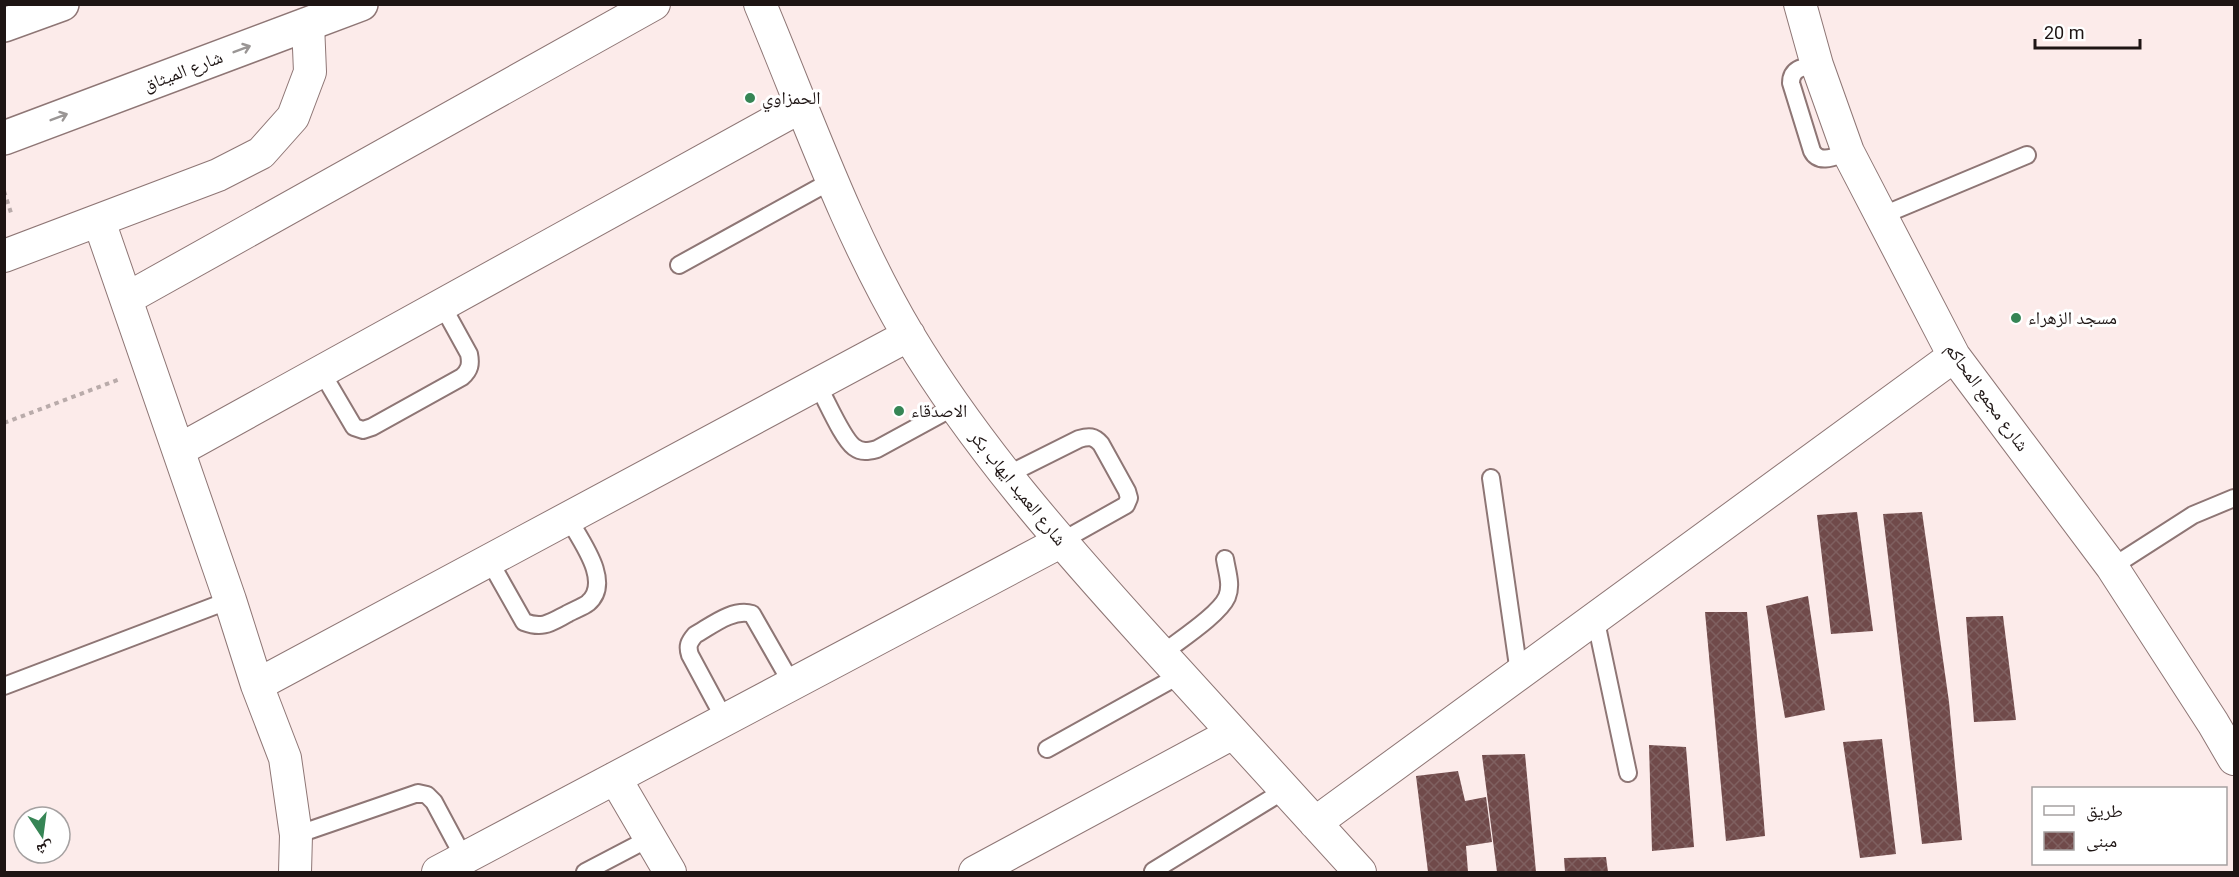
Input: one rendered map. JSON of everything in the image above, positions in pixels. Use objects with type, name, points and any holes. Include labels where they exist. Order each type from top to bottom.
[{"type":"main road","points":[[4,25],[62,4]]},
{"type":"main road","name":"شارع الميثاق","points":[[4,138],[361,4]]},
{"type":"street","points":[[126,299],[654,4]]},
{"type":"street","name":"شارع العميد ايهاب بكر","points":[[760,4],[831,181],[867,260],[909,335],[954,407],[1005,476],[1060,542],[1360,873]]},
{"type":"street","name":"شارع مجمع المحاكم","points":[[1800,4],[1817,65],[1848,152],[1954,356],[2224,721],[2235,759]]},
{"type":"street","points":[[4,256],[218,175],[261,153],[293,117],[310,72],[308,24]]},
{"type":"street","points":[[178,450],[802,106]]},
{"type":"street","points":[[99,221],[230,600],[257,685],[285,758],[296,835],[295,873]]},
{"type":"street","points":[[257,685],[909,335]]},
{"type":"street","points":[[1315,823],[1954,356]]},
{"type":"street","points":[[451,865],[1060,542]]},
{"type":"street","points":[[975,873],[1233,733]]},
{"type":"street","points":[[615,778],[670,873]]},
{"type":"lane","points":[[1881,216],[2027,155]]},
{"type":"lane","points":[[679,265],[831,181]]},
{"type":"lane","points":[[321,371],[354,427],[363,430],[372,427],[462,377],[468,371],[471,362],[469,354],[442,305]]},
{"type":"lane","points":[[817,384],[848,440],[855,448],[866,452],[877,449],[954,407]]},
{"type":"lane","points":[[1005,476],[1087,436],[1095,438],[1101,444],[1129,498],[1126,505],[1060,542]]},
{"type":"lane","points":[[1491,478],[1519,673]]},
{"type":"lane","points":[[2112,567],[2193,515],[2235,498]]},
{"type":"lane","points":[[489,560],[524,622],[536,626],[548,624],[589,602],[597,592],[599,580],[595,568],[568,518]]},
{"type":"lane","points":[[1047,749],[1171,664],[1227,597],[1230,584],[1225,559]]},
{"type":"lane","points":[[4,686],[230,600]]},
{"type":"lane","points":[[725,720],[690,655],[688,648],[695,634],[735,613],[744,611],[752,614],[792,684]]},
{"type":"lane","points":[[1595,617],[1628,773]]},
{"type":"lane","points":[[1153,871],[1285,790]]},
{"type":"lane","points":[[296,835],[418,793],[427,795],[434,802],[451,865]]},
{"type":"lane","points":[[585,873],[650,838]]},
{"type":"path","points":[[4,191],[13,219]]},
{"type":"path","points":[[4,423],[149,368]]},
{"type":"building","points":[[1857,512],[1873,631],[1831,634],[1817,515]]},
{"type":"building","points":[[1922,512],[1949,702],[1962,840],[1922,844],[1883,514]]},
{"type":"building","points":[[1808,596],[1825,710],[1785,718],[1766,606]]},
{"type":"building","points":[[1705,612],[1747,612],[1765,836],[1726,841]]},
{"type":"building","points":[[2003,616],[2016,720],[1974,722],[1966,617]]},
{"type":"building","points":[[1882,739],[1896,854],[1860,858],[1843,742]]},
{"type":"building","points":[[1649,745],[1686,747],[1694,847],[1652,851]]},
{"type":"building","points":[[1525,754],[1536,872],[1497,872],[1482,755]]},
{"type":"building","points":[[1458,771],[1465,801],[1486,797],[1492,842],[1466,846],[1468,872],[1428,872],[1416,776]]},
{"type":"building","points":[[1606,857],[1608,872],[1565,872],[1564,858]]},
{"type":"place","name":"الحمزاوي","points":[[750,98]]},
{"type":"place","name":"مسجد الزهراء","points":[[2016,318]]},
{"type":"place","name":"الاصدقاء","points":[[899,411]]}]
